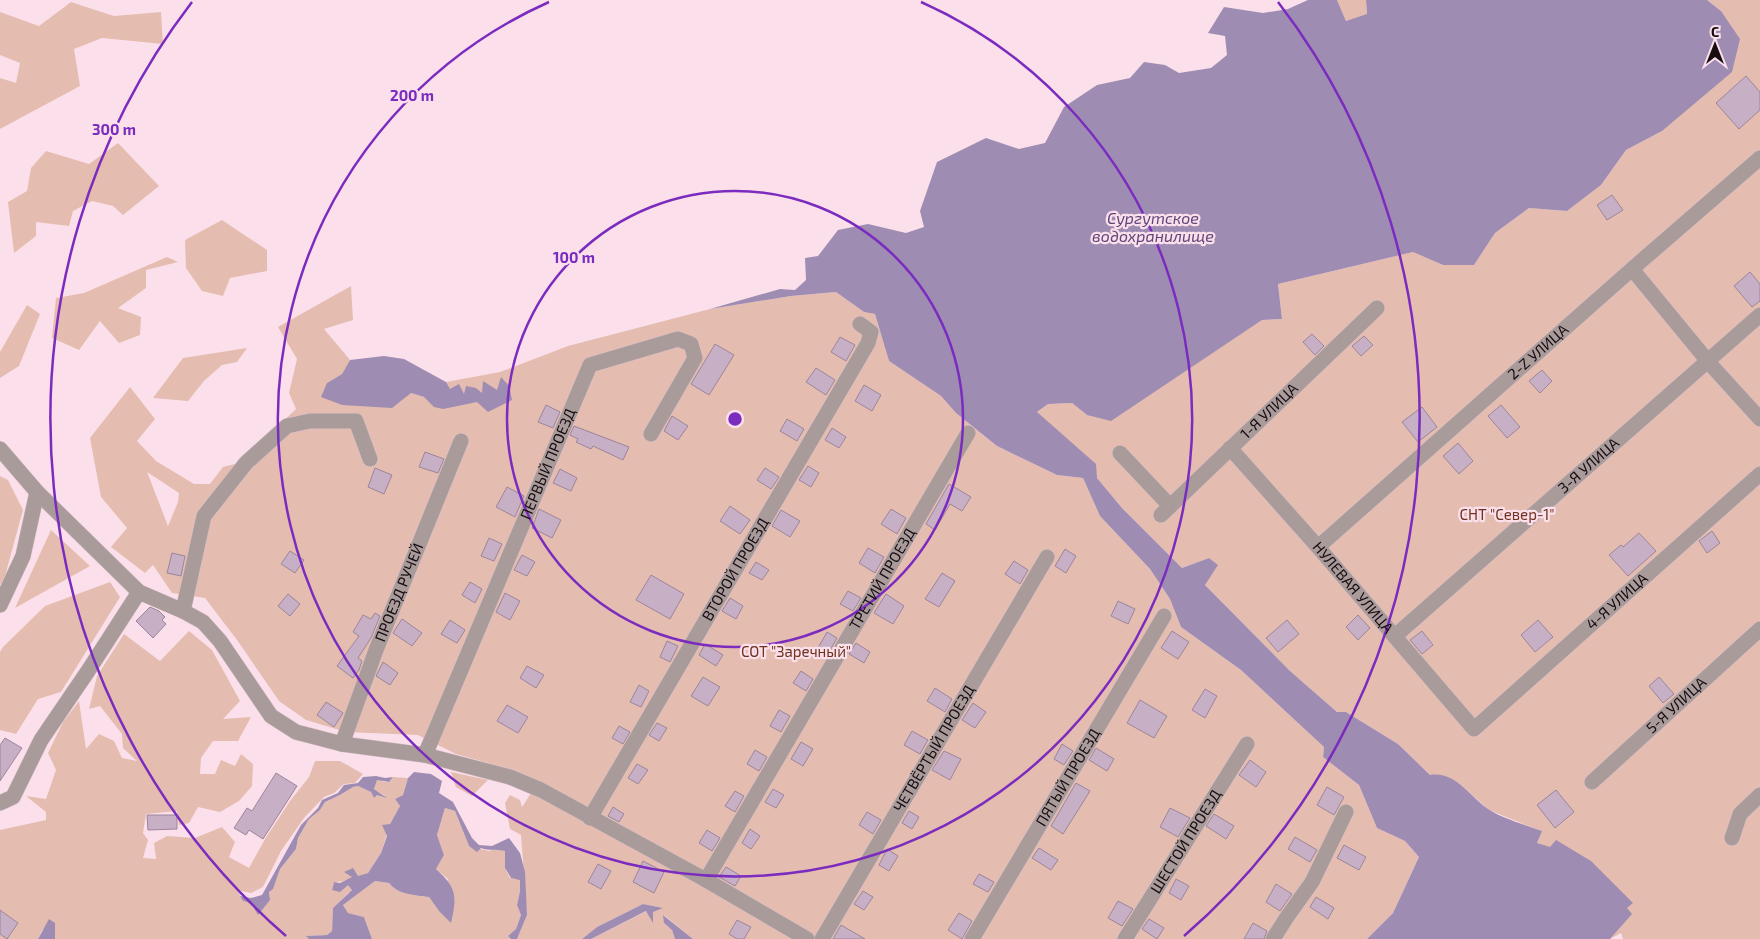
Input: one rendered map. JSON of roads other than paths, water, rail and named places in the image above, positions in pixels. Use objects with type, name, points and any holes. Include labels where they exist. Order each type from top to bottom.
[{"type":"street","name":"2-Z УЛИЦА","points":[[1318,547],[1760,158]]},
{"type":"street","points":[[1632,269],[1708,361],[1760,419]]},
{"type":"street","name":"1-Я УЛИЦА","points":[[1120,453],[1166,510],[1377,308]]},
{"type":"street","name":"3-Я УЛИЦА","points":[[1395,636],[1760,315]]},
{"type":"street","name":"ВТОРОЙ ПРОЕЗД","points":[[590,818],[868,343],[871,332],[860,324]]},
{"type":"street","name":"ПЕРВЫЙ ПРОЕЗД","points":[[425,755],[590,365],[678,339],[691,344],[695,358],[651,434]]},
{"type":"street","points":[[183,611],[204,516],[246,463],[288,426],[310,421],[356,421],[370,458]]},
{"type":"street","name":"ТРЕТИЙ ПРОЕЗД","points":[[706,880],[968,433]]},
{"type":"street","name":"ПРОЕЗД РУЧЕЙ","points":[[342,744],[376,650],[461,442]]},
{"type":"street","name":"НУЛЕВАЯ УЛИЦА","points":[[1230,448],[1318,547],[1474,729]]},
{"type":"street","points":[[0,450],[37,492],[139,592],[203,622],[220,641],[270,716],[296,732],[342,744],[425,755],[510,777],[541,790],[706,880],[807,939]]},
{"type":"street","name":"4-Я УЛИЦА","points":[[1474,729],[1760,474]]},
{"type":"street","points":[[0,605],[23,556],[37,492]]},
{"type":"street","name":"ЧЕТВЁРТЫЙ ПРОЕЗД","points":[[822,939],[1047,557]]},
{"type":"street","points":[[0,802],[13,797],[41,740],[139,592]]},
{"type":"street","name":"ПЯТЫЙ ПРОЕЗД","points":[[972,939],[1164,616]]},
{"type":"street","name":"5-Я УЛИЦА","points":[[1592,782],[1760,629]]},
{"type":"street","name":"ШЕСТОЙ ПРОЕЗД","points":[[1125,939],[1248,744]]},
{"type":"street","points":[[1732,838],[1740,814],[1760,795]]},
{"type":"street","points":[[1273,939],[1312,882],[1346,812]]},
{"type":"water","name":"Сургутское водохранилище","points":[[1308,0],[1337,0],[1346,21],[1367,14],[1366,0],[1707,0],[1721,11],[1740,39],[1732,72],[1662,131],[1626,150],[1601,185],[1567,211],[1529,208],[1495,233],[1474,265],[1443,265],[1413,252],[1278,284],[1282,319],[1262,320],[1111,421],[1087,415],[1072,403],[1048,404],[1037,412],[1096,464],[1097,478],[1122,508],[1182,568],[1209,558],[1218,565],[1205,585],[1290,671],[1337,712],[1346,712],[1398,744],[1430,775],[1439,775],[1455,781],[1493,812],[1542,831],[1537,843],[1550,847],[1556,840],[1591,861],[1633,903],[1627,908],[1632,914],[1610,939],[1367,939],[1393,913],[1419,857],[1405,841],[1377,828],[1359,785],[1323,757],[1324,747],[1241,670],[1181,627],[1170,599],[1150,569],[1100,516],[1083,478],[1057,475],[997,446],[956,413],[941,396],[889,361],[875,314],[864,312],[836,292],[791,296],[710,309],[780,289],[795,290],[806,280],[805,258],[818,256],[838,230],[868,224],[906,233],[924,227],[920,211],[937,162],[986,138],[1019,149],[1045,143],[1064,107],[1097,85],[1130,78],[1144,62],[1165,65],[1179,73],[1211,68],[1227,55],[1225,36],[1208,33],[1224,7],[1263,13],[1288,9]]},
{"type":"water","points":[[384,356],[404,359],[446,382],[450,389],[459,384],[464,394],[466,386],[476,388],[482,393],[483,381],[497,390],[501,377],[509,386],[512,400],[488,412],[477,402],[443,409],[434,407],[424,397],[411,393],[392,408],[342,405],[321,397],[327,383],[342,374],[350,360]]},
{"type":"water","points":[[414,772],[431,774],[442,781],[439,793],[453,802],[472,838],[479,845],[492,846],[509,838],[520,853],[525,872],[527,915],[517,939],[511,939],[508,936],[516,929],[521,915],[517,905],[520,880],[511,878],[505,868],[505,851],[481,848],[477,852],[469,846],[455,811],[445,808],[437,835],[444,855],[436,869],[452,887],[454,893],[451,923],[429,897],[407,894],[397,890],[389,883],[375,881],[343,905],[348,913],[364,917],[372,939],[309,939],[306,936],[327,935],[332,931],[333,908],[352,890],[348,885],[340,892],[332,890],[334,882],[340,883],[352,877],[344,872],[353,868],[358,876],[368,873],[381,853],[387,836],[382,825],[390,824],[400,806],[395,799],[403,795],[408,778]]},
{"type":"water","points":[[363,777],[393,777],[389,782],[377,780],[374,789],[387,798],[377,795],[374,798],[371,792],[358,786],[325,802],[320,810],[309,819],[298,838],[296,849],[280,869],[273,889],[269,892],[270,900],[258,915],[251,903],[243,901],[240,896],[251,898],[262,895],[301,825],[318,808],[322,800],[338,793],[344,785],[358,783]]},
{"type":"water","points":[[643,904],[663,908],[653,912],[653,923],[646,911],[591,939],[582,939],[597,927]]},
{"type":"water","points":[[663,915],[693,939],[675,939],[672,930],[664,923]]},
{"type":"water","points":[[49,919],[55,923],[55,939],[38,939]]},
{"type":"park label","name":"СНТ \"Север-1\"","points":[[1507,515]]},
{"type":"park label","name":"СОТ \"Заречный\"","points":[[796,652]]}]
